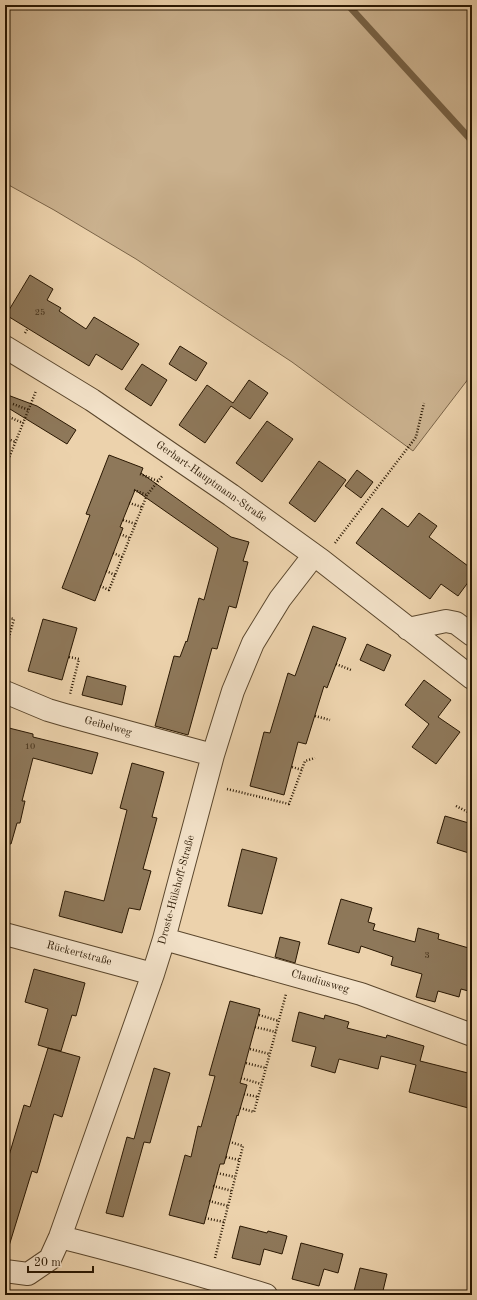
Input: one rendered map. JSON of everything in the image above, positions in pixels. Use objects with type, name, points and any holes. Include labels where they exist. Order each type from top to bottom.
[{"type":"street","name":"Gerhart-Hauptmann-Straße","points":[[5,348],[92,400],[231,495],[317,558],[472,678]]},
{"type":"street","name":"Droste-Hülshoff-Straße","points":[[5,1271],[28,1274],[50,1259],[60,1237],[153,974],[164,939],[213,755],[233,690],[252,643],[280,599],[317,558]]},
{"type":"street","points":[[408,629],[446,621],[456,623],[472,635]]},
{"type":"street","name":"Geibelweg","points":[[5,692],[48,710],[213,755]]},
{"type":"street","name":"Rückertstraße","points":[[5,934],[153,974]]},
{"type":"street","name":"Claudiusweg","points":[[164,939],[361,994],[472,1035]]},
{"type":"street","points":[[60,1237],[100,1247],[266,1295]]},
{"type":"path","points":[[5,468],[44,372]]},
{"type":"path","points":[[317,558],[328,552],[416,437],[424,403]]},
{"type":"path","points":[[14,404],[29,410]]},
{"type":"path","points":[[9,417],[23,423]]},
{"type":"path","points":[[5,438],[16,442]]},
{"type":"path","points":[[5,456],[9,457]]},
{"type":"path","points":[[100,586],[109,590],[147,495],[176,457]]},
{"type":"path","points":[[140,474],[158,481]]},
{"type":"path","points":[[134,490],[147,495]]},
{"type":"path","points":[[130,503],[142,507]]},
{"type":"path","points":[[123,520],[136,524]]},
{"type":"path","points":[[120,534],[130,538]]},
{"type":"path","points":[[113,553],[122,557]]},
{"type":"path","points":[[106,571],[115,575]]},
{"type":"path","points":[[5,648],[14,619],[10,618]]},
{"type":"path","points":[[65,715],[79,659],[69,657]]},
{"type":"path","points":[[336,664],[351,670]]},
{"type":"path","points":[[314,716],[330,720]]},
{"type":"path","points":[[206,784],[289,804],[305,761],[315,758]]},
{"type":"path","points":[[292,767],[302,770]]},
{"type":"path","points":[[456,806],[472,814]]},
{"type":"path","points":[[240,1108],[254,1112],[292,974]]},
{"type":"path","points":[[259,1015],[279,1021]]},
{"type":"path","points":[[255,1027],[276,1032]]},
{"type":"path","points":[[250,1049],[269,1054]]},
{"type":"path","points":[[246,1063],[266,1068]]},
{"type":"path","points":[[242,1078],[261,1084]]},
{"type":"path","points":[[244,1094],[258,1097]]},
{"type":"path","points":[[210,1278],[243,1146],[230,1142]]},
{"type":"path","points":[[226,1157],[239,1160]]},
{"type":"path","points":[[217,1172],[235,1178]]},
{"type":"path","points":[[214,1186],[232,1190]]},
{"type":"path","points":[[209,1201],[228,1206]]},
{"type":"path","points":[[205,1218],[224,1222]]},
{"type":"shaded area","points":[[5,5],[472,5],[472,374],[413,451],[292,362],[136,259],[54,210],[5,183]]},
{"type":"building","points":[[30,275],[53,289],[47,300],[61,308],[59,311],[86,329],[94,317],[139,344],[122,370],[96,354],[89,366],[6,315]]},
{"type":"building","points":[[180,346],[207,363],[196,381],[169,364]]},
{"type":"building","points":[[142,364],[167,380],[151,406],[125,389]]},
{"type":"building","points":[[249,380],[268,393],[250,419],[231,406],[205,443],[179,425],[207,385],[233,403]]},
{"type":"building","points":[[5,394],[37,406],[76,430],[67,444],[5,406]]},
{"type":"building","points":[[267,421],[293,439],[262,482],[236,463]]},
{"type":"building","points":[[109,455],[143,468],[141,473],[231,537],[249,542],[243,561],[248,562],[236,608],[229,606],[217,649],[212,648],[188,735],[155,726],[174,656],[180,657],[186,641],[187,642],[199,598],[204,600],[218,548],[135,490],[120,527],[123,528],[95,601],[62,588],[90,515],[86,514]]},
{"type":"building","points":[[319,461],[346,480],[315,522],[289,503]]},
{"type":"building","points":[[357,470],[373,482],[361,498],[345,486]]},
{"type":"building","points":[[382,508],[408,527],[419,513],[437,526],[429,537],[472,569],[472,577],[458,596],[441,584],[430,599],[356,543]]},
{"type":"building","points":[[43,619],[77,628],[62,680],[28,671]]},
{"type":"building","points":[[313,626],[346,638],[327,688],[324,686],[306,744],[298,742],[284,795],[250,786],[264,732],[270,733],[288,673],[295,676]]},
{"type":"building","points":[[367,644],[391,655],[384,671],[360,660]]},
{"type":"building","points":[[87,676],[126,686],[122,705],[82,695]]},
{"type":"building","points":[[424,680],[451,700],[438,717],[460,732],[436,764],[412,747],[429,724],[405,705]]},
{"type":"building","points":[[5,727],[33,734],[33,737],[98,753],[92,774],[33,758],[22,801],[25,801],[20,823],[17,823],[11,844],[5,843]]},
{"type":"building","points":[[132,763],[164,772],[152,817],[157,818],[143,869],[151,871],[140,910],[129,908],[122,933],[59,916],[65,891],[104,901],[127,810],[120,808]]},
{"type":"building","points":[[445,816],[472,824],[472,854],[437,843]]},
{"type":"building","points":[[242,849],[277,858],[262,914],[228,906]]},
{"type":"building","points":[[341,899],[372,908],[368,922],[375,924],[373,930],[415,942],[418,928],[439,934],[438,939],[472,949],[472,992],[461,989],[459,997],[438,991],[435,1002],[416,997],[422,974],[391,965],[393,957],[361,946],[359,953],[328,944]]},
{"type":"building","points":[[280,937],[300,942],[295,963],[275,957]]},
{"type":"building","points":[[34,969],[85,983],[76,1016],[72,1015],[61,1051],[38,1045],[48,1009],[25,1002]]},
{"type":"building","points":[[230,1001],[260,1009],[240,1083],[247,1085],[238,1116],[237,1115],[224,1164],[220,1164],[204,1224],[169,1215],[185,1155],[191,1157],[198,1126],[201,1127],[215,1076],[209,1075]]},
{"type":"building","points":[[299,1012],[324,1019],[325,1015],[349,1022],[347,1028],[386,1038],[387,1035],[424,1046],[420,1061],[472,1074],[472,1109],[409,1092],[416,1065],[381,1056],[378,1069],[339,1059],[335,1073],[311,1066],[316,1047],[292,1041]]},
{"type":"building","points":[[48,1048],[80,1057],[62,1117],[54,1114],[37,1173],[32,1171],[9,1246],[5,1246],[5,1169],[24,1105],[30,1107]]},
{"type":"building","points":[[154,1068],[170,1073],[150,1143],[144,1142],[123,1217],[106,1213],[127,1137],[134,1139]]},
{"type":"building","points":[[240,1226],[267,1233],[268,1231],[287,1236],[282,1254],[264,1249],[260,1265],[232,1258]]},
{"type":"building","points":[[301,1243],[343,1254],[338,1273],[324,1269],[319,1286],[292,1279]]},
{"type":"building","points":[[360,1268],[387,1274],[382,1295],[353,1295]]},
{"type":"waterway","points":[[348,5],[472,141]]}]
